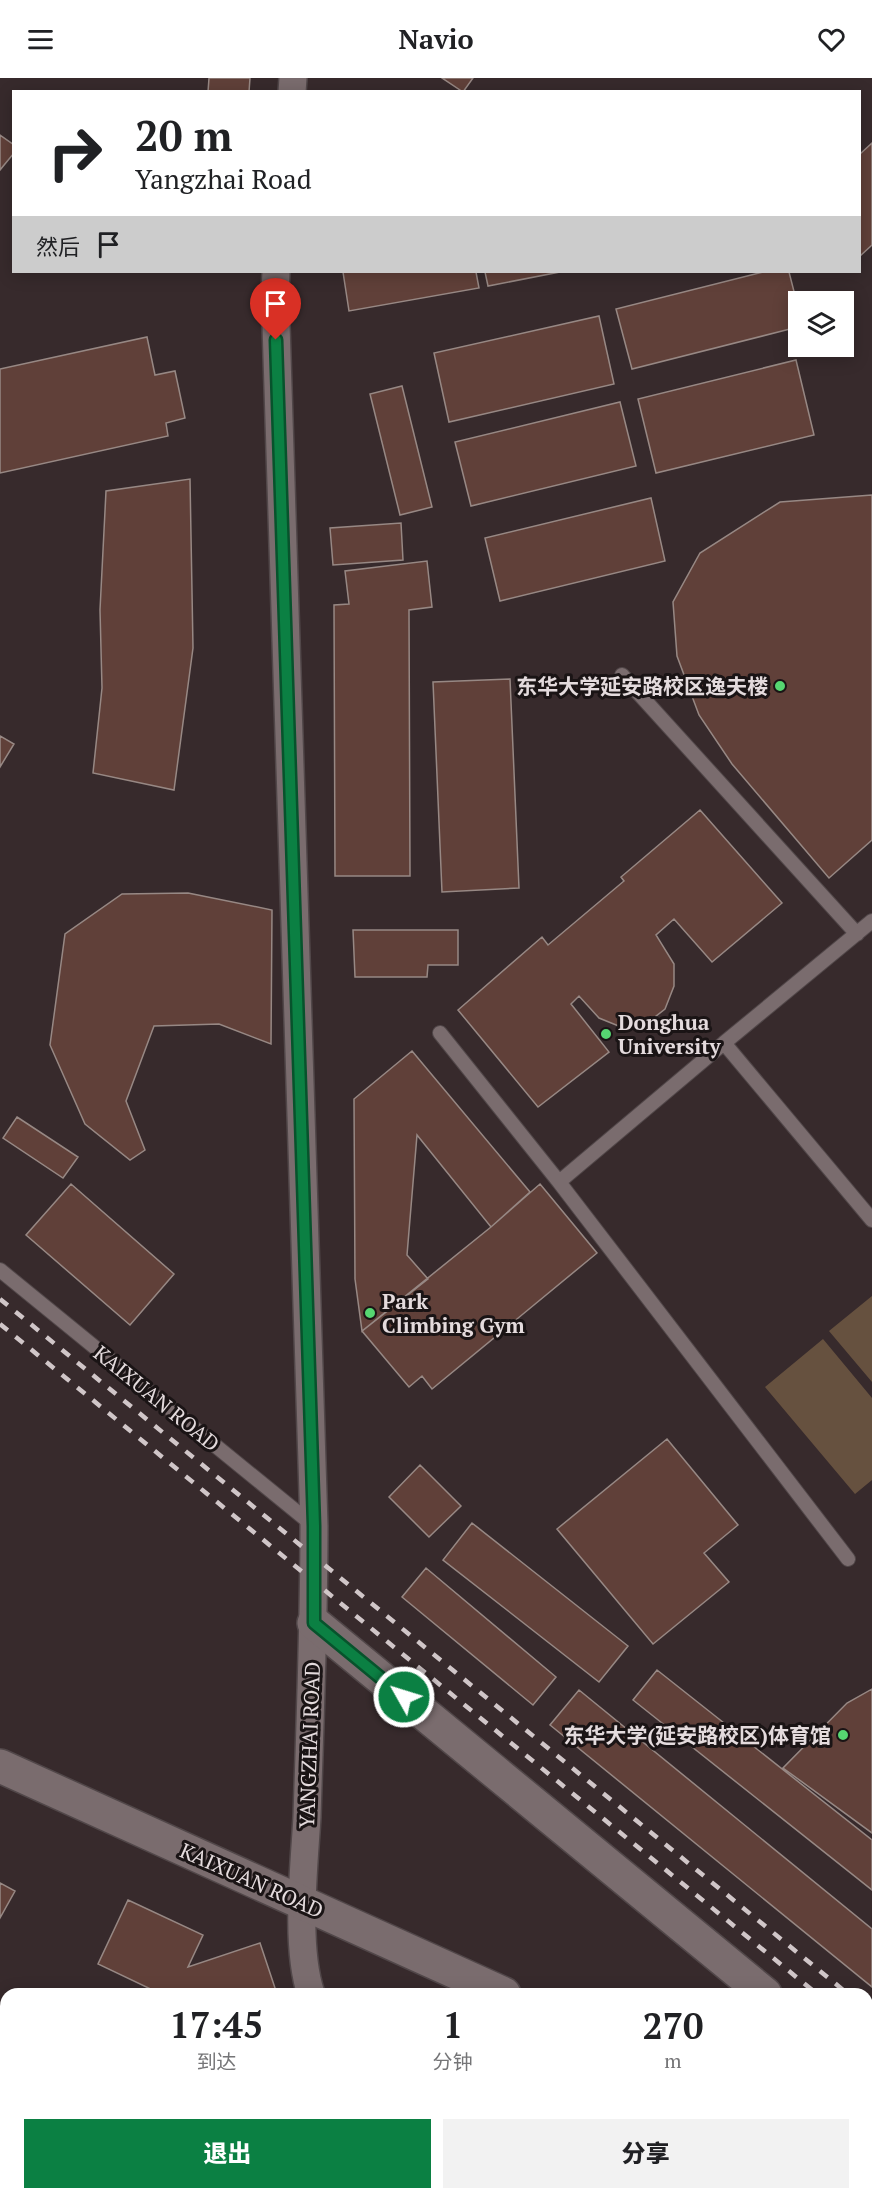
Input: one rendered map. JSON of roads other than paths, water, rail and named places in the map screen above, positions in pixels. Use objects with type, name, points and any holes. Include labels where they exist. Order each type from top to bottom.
[{"type":"street","name":"YANGZHAI ROAD","points":[[276,273],[274,293],[314,1526],[314,1623],[303,1903],[305,1977],[309,1988]]},
{"type":"street","points":[[314,1623],[758,1988]]},
{"type":"street","name":"KAIXUAN ROAD","points":[[0,1766],[491,1988]]},
{"type":"lane","points":[[622,675],[856,934]]},
{"type":"lane","points":[[559,1182],[872,921]]},
{"type":"lane","points":[[440,1033],[559,1182],[848,1559]]},
{"type":"lane","points":[[724,1043],[872,1221]]},
{"type":"lane","name":"KAIXUAN ROAD","points":[[0,1270],[314,1526]]},
{"type":"railway","points":[[0,1299],[841,1988]]},
{"type":"railway","points":[[0,1324],[810,1988]]},
{"type":"place","name":"东华大学延安路校区逸夫楼","points":[[780,686]]},
{"type":"place","name":"Donghua University","points":[[606,1034]]},
{"type":"place","name":"Park Climbing Gym","points":[[370,1313]]},
{"type":"place","name":"东华大学(延安路校区)体育馆","points":[[843,1735]]}]
